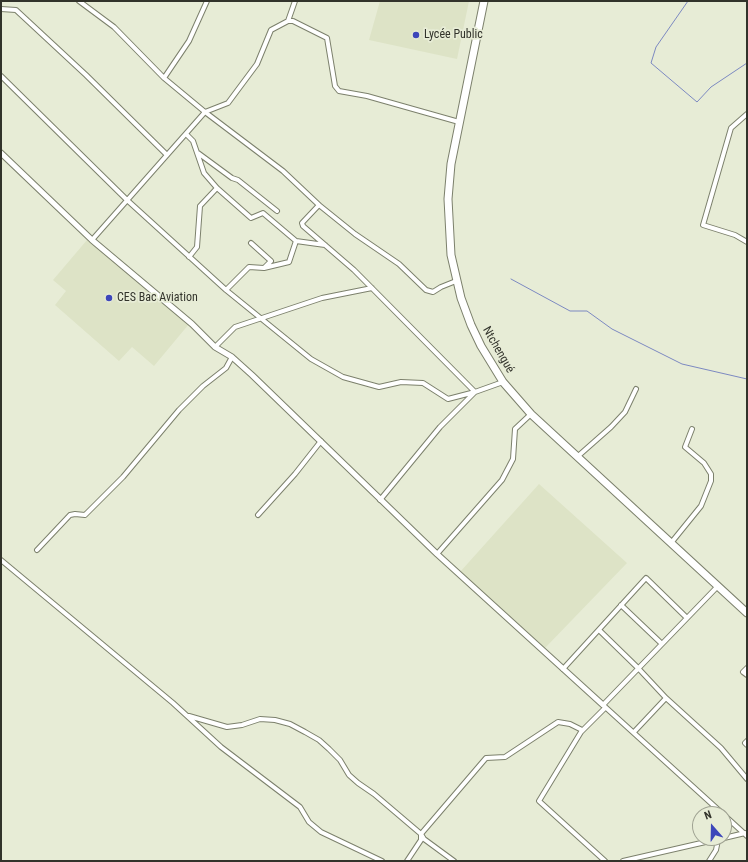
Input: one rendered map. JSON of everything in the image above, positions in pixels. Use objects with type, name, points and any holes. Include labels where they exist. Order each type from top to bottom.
[{"type":"main road","name":"Ntchengué","points":[[484,1],[451,164],[448,199],[450,246],[456,281],[466,313],[476,335],[503,382],[531,414],[670,544],[747,613]]},
{"type":"street","points":[[79,1],[114,27],[164,78],[205,112],[283,171],[319,205],[355,234],[399,264],[426,290],[433,292],[456,281]]},
{"type":"street","points":[[164,78],[189,41],[207,1]]},
{"type":"street","points":[[288,21],[295,1]]},
{"type":"street","points":[[1,9],[16,10],[167,155]]},
{"type":"street","points":[[92,240],[205,112],[228,103],[257,64],[271,30],[288,21],[293,21],[327,38],[335,86],[340,91],[367,96],[459,122]]},
{"type":"street","points":[[1,76],[127,200],[189,257],[226,290],[311,359],[343,377],[378,387],[401,382],[423,383],[448,399],[476,392],[503,382]]},
{"type":"street","points":[[747,114],[731,128],[703,225],[735,235],[747,242]]},
{"type":"street","points":[[186,134],[193,142],[204,173],[217,188],[251,218],[264,213],[296,241],[325,245]]},
{"type":"street","points":[[198,153],[232,178],[238,180],[277,212]]},
{"type":"street","points":[[2,155],[92,240],[192,324],[215,347],[232,357],[437,554],[715,806]]},
{"type":"street","points":[[189,257],[197,247],[200,206],[217,188]]},
{"type":"street","points":[[319,205],[302,223],[372,288],[476,392]]},
{"type":"street","points":[[226,290],[249,267],[264,268],[289,262],[296,241]]},
{"type":"street","points":[[251,243],[270,261],[264,268]]},
{"type":"street","points":[[215,347],[235,327],[322,298],[372,288]]},
{"type":"street","points":[[37,550],[70,515],[84,515],[123,477],[179,410],[203,386],[226,368],[232,357]]},
{"type":"street","points":[[577,457],[611,427],[625,412],[636,389]]},
{"type":"street","points":[[380,500],[440,427],[476,392]]},
{"type":"street","points":[[437,554],[502,480],[513,459],[515,429],[531,414]]},
{"type":"street","points":[[670,544],[701,506],[711,481],[711,474],[704,463],[685,447],[692,428]]},
{"type":"street","points":[[258,515],[295,474],[321,441]]},
{"type":"street","points":[[1,560],[187,716],[221,747],[300,807],[309,822],[321,832],[382,861]]},
{"type":"street","points":[[563,669],[646,578],[687,618]]},
{"type":"street","points":[[604,861],[540,802],[582,730],[638,668],[718,586]]},
{"type":"street","points":[[621,605],[662,644]]},
{"type":"street","points":[[599,630],[666,698],[721,748],[746,777]]},
{"type":"street","points":[[747,668],[743,672],[747,674]]},
{"type":"street","points":[[634,732],[666,698]]},
{"type":"street","points":[[187,716],[227,727],[242,725],[260,719],[275,720],[290,724],[319,740],[340,760],[349,775],[374,794],[424,839],[454,861]]},
{"type":"street","points":[[420,834],[486,758],[505,757],[558,722],[570,724],[582,730]]},
{"type":"street","points":[[747,742],[745,743],[747,745]]},
{"type":"street","points":[[732,821],[746,834]]},
{"type":"street","points":[[406,861],[421,840],[420,834]]},
{"type":"street","points":[[732,837],[746,834]]},
{"type":"street","points":[[623,861],[692,846]]},
{"type":"street","points":[[709,861],[717,846]]},
{"type":"shaded area","name":"Lycée Public","points":[[380,1],[469,1],[457,59],[369,40]]},
{"type":"shaded area","name":"CES Bac Aviation","points":[[87,240],[189,324],[154,366],[132,347],[119,361],[55,305],[66,291],[53,280]]},
{"type":"shaded area","points":[[539,484],[627,563],[545,648],[460,572]]},
{"type":"waterway","points":[[688,1],[656,47],[651,63],[697,102],[711,87],[747,63]]},
{"type":"waterway","points":[[511,279],[570,311],[587,311],[612,329],[682,364],[747,379]]},
{"type":"place","name":"Lycée Public","points":[[416,35]]},
{"type":"place","name":"CES Bac Aviation","points":[[109,298]]}]
